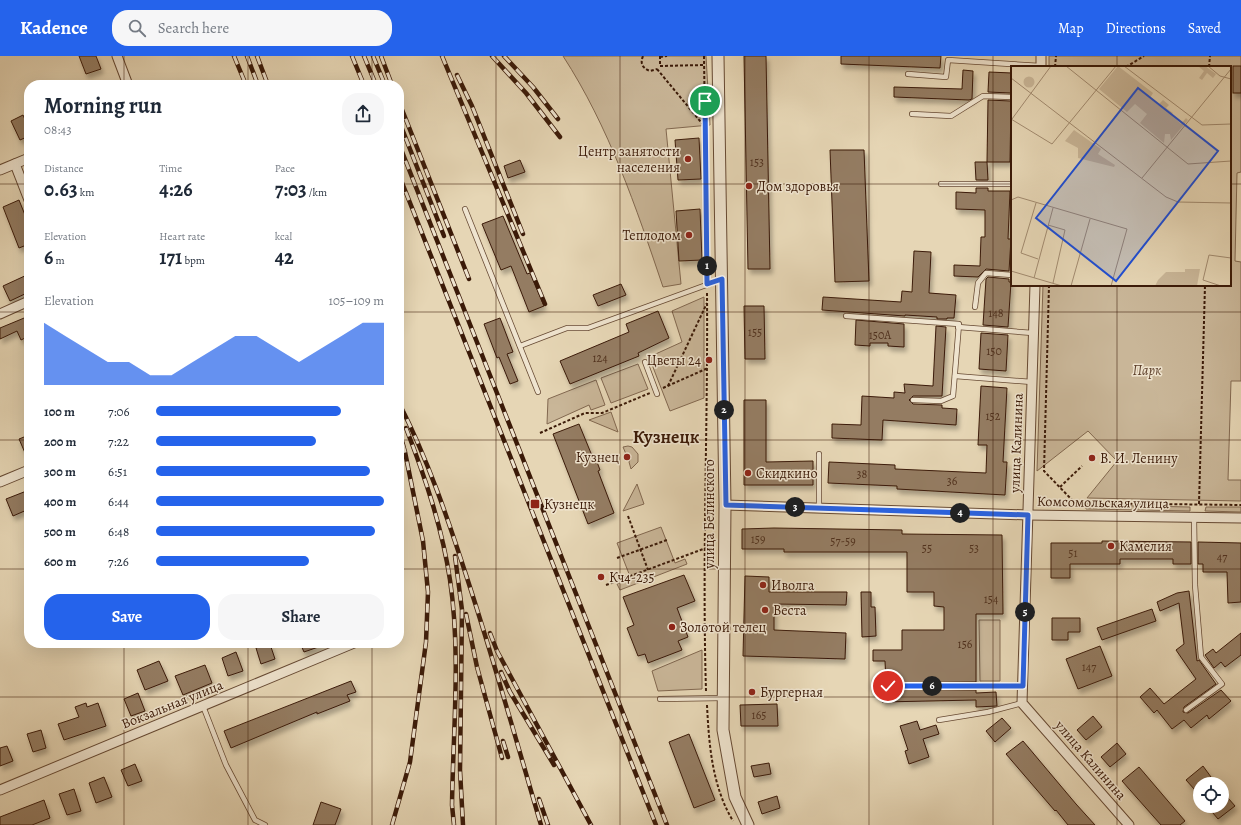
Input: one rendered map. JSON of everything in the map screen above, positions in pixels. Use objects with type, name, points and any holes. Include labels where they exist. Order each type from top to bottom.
[{"type":"street","points":[[117,56],[126,80]]},
{"type":"street","name":"улица Белинского","points":[[718,56],[726,505],[723,730],[739,810],[748,825]]},
{"type":"street","points":[[0,170],[24,160]]},
{"type":"street","points":[[15,164],[24,187]]},
{"type":"street","name":"улица Калинина","points":[[1035,286],[1022,703],[1129,825]]},
{"type":"street","points":[[0,314],[24,303]]},
{"type":"street","points":[[0,482],[24,472]]},
{"type":"street","name":"Комсомольская улица","points":[[726,505],[1028,515],[1241,518]]},
{"type":"street","name":"Вокзальная улица","points":[[0,790],[344,648]]},
{"type":"lane","points":[[908,74],[946,76],[948,58],[1031,66]]},
{"type":"lane","points":[[912,114],[950,116],[983,96],[1011,98]]},
{"type":"lane","points":[[941,184],[1011,184]]},
{"type":"lane","points":[[465,209],[538,392]]},
{"type":"lane","points":[[975,308],[978,283],[986,273],[1011,274]]},
{"type":"lane","points":[[520,346],[567,328],[588,328],[722,279]]},
{"type":"lane","points":[[846,316],[959,324],[954,396],[942,401],[913,400]]},
{"type":"lane","points":[[958,327],[1033,333]]},
{"type":"lane","points":[[645,362],[656,392]]},
{"type":"lane","points":[[955,376],[1032,382]]},
{"type":"lane","points":[[819,454],[819,508]]},
{"type":"lane","points":[[1186,710],[1222,684],[1201,657],[1195,585],[1194,517]]},
{"type":"lane","points":[[888,686],[1023,686]]},
{"type":"lane","points":[[660,699],[723,698]]},
{"type":"lane","points":[[939,720],[988,712],[1022,703]]},
{"type":"lane","points":[[203,706],[226,766],[255,820],[265,825]]},
{"type":"path","points":[[643,56],[641,64],[650,71],[657,69],[660,66],[704,65]]},
{"type":"path","points":[[660,66],[660,56],[667,56]]},
{"type":"path","points":[[704,56],[708,368],[705,622],[707,698],[709,747],[716,778],[726,809],[735,825]]},
{"type":"path","points":[[1055,66],[1056,56]]},
{"type":"path","points":[[1128,66],[1144,56]]},
{"type":"path","points":[[1209,66],[1210,56]]},
{"type":"path","points":[[657,69],[706,128]]},
{"type":"path","points":[[1049,286],[1044,471],[1076,502],[1241,504]]},
{"type":"path","points":[[1199,504],[1205,286]]},
{"type":"path","points":[[668,386],[707,302]]},
{"type":"path","points":[[540,433],[585,413],[602,413],[656,392],[708,368]]},
{"type":"path","points":[[1060,487],[1082,466]]},
{"type":"path","points":[[628,516],[648,570]]},
{"type":"path","points":[[617,558],[666,540]]},
{"type":"path","points":[[606,585],[706,548]]},
{"type":"green space","points":[[563,56],[706,56],[710,125],[666,129],[681,284],[663,287],[632,197],[608,139]]},
{"type":"green space","name":"Парк","points":[[1049,56],[1241,56],[1241,172],[1237,173],[1235,261],[1241,262],[1241,381],[1231,381],[1228,480],[1241,480],[1241,501],[1087,498],[1117,461],[1088,431],[1037,471],[1043,286],[1231,286],[1231,66],[1049,66]]},
{"type":"green space","points":[[704,297],[704,398],[670,411],[649,357],[682,342],[672,311]]},
{"type":"green space","points":[[638,364],[648,389],[611,403],[601,378]]},
{"type":"green space","points":[[596,380],[605,405],[591,410],[589,405],[547,424],[548,399]]},
{"type":"green space","points":[[611,412],[618,432],[589,420]]},
{"type":"green space","points":[[623,447],[632,447],[638,454],[638,462],[631,469],[629,462],[631,457],[626,454]]},
{"type":"green space","points":[[637,484],[644,504],[623,511]]},
{"type":"green space","points":[[1086,505],[1190,507],[1190,511],[1086,509]]},
{"type":"green space","points":[[1206,507],[1241,507],[1241,512],[1205,511]]},
{"type":"green space","points":[[661,527],[675,563],[685,559],[687,564],[620,590],[617,584],[631,579],[617,543]]},
{"type":"green space","points":[[979,620],[1000,620],[1000,681],[980,681]]},
{"type":"green space","points":[[702,650],[702,689],[658,691],[652,671]]},
{"type":"building","points":[[79,56],[96,56],[101,69],[86,74]]},
{"type":"building","points":[[744,56],[766,56],[770,269],[748,269]]},
{"type":"building","points":[[841,56],[941,56],[940,68],[841,64]]},
{"type":"building","points":[[1233,66],[1241,66],[1241,93],[1233,93]]},
{"type":"building","points":[[963,70],[973,71],[972,99],[894,97],[894,87],[962,89]]},
{"type":"building","points":[[989,72],[1011,73],[1011,93],[988,92]]},
{"type":"building","points":[[988,100],[1011,101],[1010,162],[987,162]]},
{"type":"building","points":[[23,115],[24,138],[20,140],[11,121]]},
{"type":"building","name":"Центр занятости населения","points":[[699,138],[701,179],[678,180],[675,140]]},
{"type":"building","points":[[830,150],[864,150],[869,281],[835,282]]},
{"type":"building","points":[[520,160],[525,172],[508,178],[504,166]]},
{"type":"building","points":[[975,162],[987,162],[988,180],[976,180]]},
{"type":"building","points":[[976,188],[988,188],[988,191],[1010,191],[1008,239],[1011,239],[1009,271],[986,269],[978,277],[954,276],[954,265],[980,266],[981,237],[985,237],[985,210],[956,209],[956,192],[976,193]]},
{"type":"building","points":[[19,200],[24,212],[24,246],[19,248],[3,207]]},
{"type":"building","name":"Теплодом","points":[[700,209],[702,260],[679,261],[676,211]]},
{"type":"building","points":[[503,216],[527,274],[530,273],[544,306],[529,312],[511,266],[501,270],[482,224]]},
{"type":"building","points":[[914,251],[931,252],[929,293],[956,295],[954,318],[937,319],[937,317],[822,310],[823,297],[901,302],[902,291],[912,292]]},
{"type":"building","points":[[24,276],[24,294],[10,301],[3,286]]},
{"type":"building","points":[[988,277],[1009,279],[1009,282],[1011,282],[1008,327],[983,325],[986,279]]},
{"type":"building","points":[[621,284],[626,295],[598,306],[593,295]]},
{"type":"building","points":[[744,306],[764,306],[765,359],[745,359]]},
{"type":"building","points":[[658,311],[669,338],[638,353],[639,356],[570,384],[560,361],[629,332],[626,324]]},
{"type":"building","points":[[24,318],[24,338],[21,340],[17,331],[0,339],[0,328]]},
{"type":"building","points":[[500,318],[513,352],[507,354],[518,381],[510,384],[499,357],[497,358],[484,324]]},
{"type":"building","points":[[856,320],[904,324],[904,347],[888,346],[888,343],[870,343],[870,346],[855,345]]},
{"type":"building","points":[[936,326],[946,327],[942,396],[913,396],[909,400],[913,404],[942,405],[942,408],[957,409],[956,425],[883,420],[882,440],[832,438],[832,424],[861,425],[862,396],[894,398],[894,392],[905,393],[904,384],[933,386]]},
{"type":"building","points":[[981,333],[1008,335],[1006,371],[979,369]]},
{"type":"building","points":[[981,386],[1007,388],[1003,462],[1007,462],[1005,495],[897,489],[897,486],[828,483],[829,462],[895,465],[895,469],[986,473],[987,445],[978,445]]},
{"type":"building","points":[[744,400],[766,400],[766,462],[813,461],[813,485],[744,485]]},
{"type":"building","name":"Кузнецк","points":[[579,424],[595,463],[597,462],[600,470],[598,471],[614,513],[588,524],[553,434]]},
{"type":"building","points":[[24,437],[24,450],[19,439]]},
{"type":"building","points":[[24,492],[24,511],[13,516],[6,499]]},
{"type":"building","points":[[742,529],[902,530],[902,534],[1002,535],[1003,614],[976,614],[976,682],[886,683],[885,661],[873,661],[873,650],[902,650],[902,630],[944,630],[944,607],[934,606],[934,592],[907,592],[907,552],[784,552],[784,549],[742,549]]},
{"type":"building","points":[[1102,541],[1191,542],[1191,564],[1173,564],[1173,559],[1120,559],[1120,564],[1070,564],[1070,578],[1051,578],[1051,543],[1102,543]]},
{"type":"building","points":[[1198,542],[1241,543],[1241,602],[1228,603],[1227,572],[1203,572],[1203,564],[1198,564]]},
{"type":"building","points":[[684,575],[695,601],[677,608],[688,637],[678,641],[682,650],[648,663],[645,654],[638,656],[627,628],[634,625],[623,597]]},
{"type":"building","points":[[745,576],[769,577],[769,592],[847,592],[846,605],[774,604],[774,630],[846,633],[845,659],[743,656]]},
{"type":"building","points":[[1189,591],[1197,661],[1199,660],[1216,684],[1184,707],[1183,712],[1188,713],[1221,690],[1231,701],[1209,719],[1207,715],[1191,728],[1184,720],[1172,729],[1157,710],[1154,713],[1140,697],[1150,688],[1164,704],[1196,679],[1176,650],[1184,644],[1179,603],[1160,611],[1157,602],[1177,593]]},
{"type":"building","points":[[861,592],[871,592],[871,607],[875,607],[876,636],[862,637]]},
{"type":"building","points":[[1152,609],[1156,621],[1102,640],[1097,628]]},
{"type":"building","points":[[1052,618],[1080,618],[1080,632],[1068,632],[1068,640],[1052,640]]},
{"type":"building","points":[[1241,633],[1241,655],[1225,667],[1221,662],[1214,668],[1205,655],[1213,649],[1216,653]]},
{"type":"building","points":[[1100,646],[1112,676],[1078,689],[1066,659]]},
{"type":"building","points":[[256,648],[271,648],[275,659],[261,664]]},
{"type":"building","points":[[302,648],[316,648],[304,652]]},
{"type":"building","points":[[236,652],[243,671],[228,676],[222,658]]},
{"type":"building","points":[[159,661],[168,681],[145,690],[137,670]]},
{"type":"building","points":[[205,665],[212,683],[183,695],[175,676]]},
{"type":"building","points":[[351,681],[356,692],[347,695],[350,701],[317,714],[317,712],[231,748],[224,731]]},
{"type":"building","points":[[886,689],[976,690],[976,693],[996,692],[997,706],[976,707],[976,700],[882,702],[882,692],[886,692]]},
{"type":"building","points":[[138,693],[145,711],[131,716],[124,699]]},
{"type":"building","points":[[86,703],[87,707],[98,703],[106,726],[64,740],[58,724],[79,717],[75,707]]},
{"type":"building","points":[[777,704],[778,726],[741,726],[740,705]]},
{"type":"building","points":[[1093,716],[1102,727],[1086,740],[1077,730]]},
{"type":"building","points":[[1002,718],[1011,728],[995,742],[986,731]]},
{"type":"building","points":[[917,721],[920,730],[936,725],[939,734],[923,739],[929,757],[909,764],[905,751],[908,750],[900,726]]},
{"type":"building","points":[[41,730],[46,748],[33,752],[27,734]]},
{"type":"building","points":[[689,734],[715,800],[694,808],[669,742]]},
{"type":"building","points":[[1023,741],[1095,825],[1068,825],[1006,754]]},
{"type":"building","points":[[1117,743],[1126,754],[1110,767],[1101,757]]},
{"type":"building","points":[[7,746],[13,761],[0,766],[0,748]]},
{"type":"building","points":[[769,763],[771,774],[754,777],[751,766]]},
{"type":"building","points":[[135,764],[142,781],[128,786],[121,770]]},
{"type":"building","points":[[1203,766],[1211,777],[1193,777],[1193,788],[1186,780]]},
{"type":"building","points":[[1139,767],[1185,821],[1180,825],[1161,825],[1122,781]]},
{"type":"building","points":[[104,777],[112,797],[96,803],[89,783]]},
{"type":"building","points":[[74,789],[81,811],[67,815],[59,794]]},
{"type":"building","points":[[777,796],[780,808],[762,814],[758,802]]},
{"type":"building","points":[[1229,799],[1235,806],[1229,811]]},
{"type":"building","points":[[44,800],[50,818],[32,825],[0,825],[0,817]]},
{"type":"building","points":[[321,802],[341,809],[335,825],[313,825]]},
{"type":"building","points":[[1213,813],[1226,813],[1218,819]]},
{"type":"railway","points":[[234,56],[244,80]]},
{"type":"railway","points":[[247,56],[256,80]]},
{"type":"railway","points":[[257,56],[266,80]]},
{"type":"railway","points":[[352,56],[362,80]]},
{"type":"railway","points":[[364,56],[374,80]]},
{"type":"railway","points":[[373,56],[383,80]]},
{"type":"railway","points":[[381,56],[390,80]]},
{"type":"railway","points":[[442,56],[545,304]]},
{"type":"railway","points":[[492,56],[526,93],[560,137]]},
{"type":"railway","points":[[504,56],[533,87],[558,119]]},
{"type":"railway","points":[[457,75],[472,106],[523,234]]},
{"type":"railway","points":[[404,115],[469,279]]},
{"type":"railway","points":[[404,134],[444,236]]},
{"type":"railway","points":[[404,157],[667,825]]},
{"type":"railway","points":[[404,188],[656,825]]},
{"type":"railway","points":[[404,414],[437,490],[453,535],[487,641],[541,825]]},
{"type":"railway","points":[[406,428],[420,465],[438,522],[450,580],[456,664],[452,805],[454,825]]},
{"type":"railway","points":[[392,825],[410,762],[426,642],[428,592],[423,541],[404,448]]},
{"type":"railway","points":[[455,556],[462,610],[460,770],[463,825]]},
{"type":"railway","points":[[466,614],[477,667],[502,758]]},
{"type":"railway","points":[[490,633],[497,651],[591,825]]},
{"type":"railway","points":[[501,672],[510,692],[554,765]]},
{"type":"railway","points":[[503,741],[508,757]]},
{"type":"railway","points":[[539,799],[548,825]]},
{"type":"place","name":"Центр занятости населения","points":[[688,159]]},
{"type":"place","name":"Дом здоровья","points":[[749,186]]},
{"type":"place","name":"Теплодом","points":[[689,235]]},
{"type":"place","name":"Цветы 24","points":[[709,360]]},
{"type":"place","name":"Кузнец","points":[[627,457]]},
{"type":"place","name":"В. И. Ленину","points":[[1092,458]]},
{"type":"place","name":"Скидкино","points":[[748,473]]},
{"type":"place","name":"Кузнецк","points":[[535,504]]},
{"type":"place","name":"Камелия","points":[[1111,546]]},
{"type":"place","name":"Кч4-235","points":[[601,577]]},
{"type":"place","name":"Иволга","points":[[763,585]]},
{"type":"place","name":"Веста","points":[[765,610]]},
{"type":"place","name":"Золотой телец","points":[[672,627]]},
{"type":"place","name":"Бургерная","points":[[752,692]]},
{"type":"district","name":"Кузнецк","points":[[666,437]]},
{"type":"route","points":[[705,101],[707,284],[722,279],[726,505],[1028,515],[1023,686],[888,686]]}]
